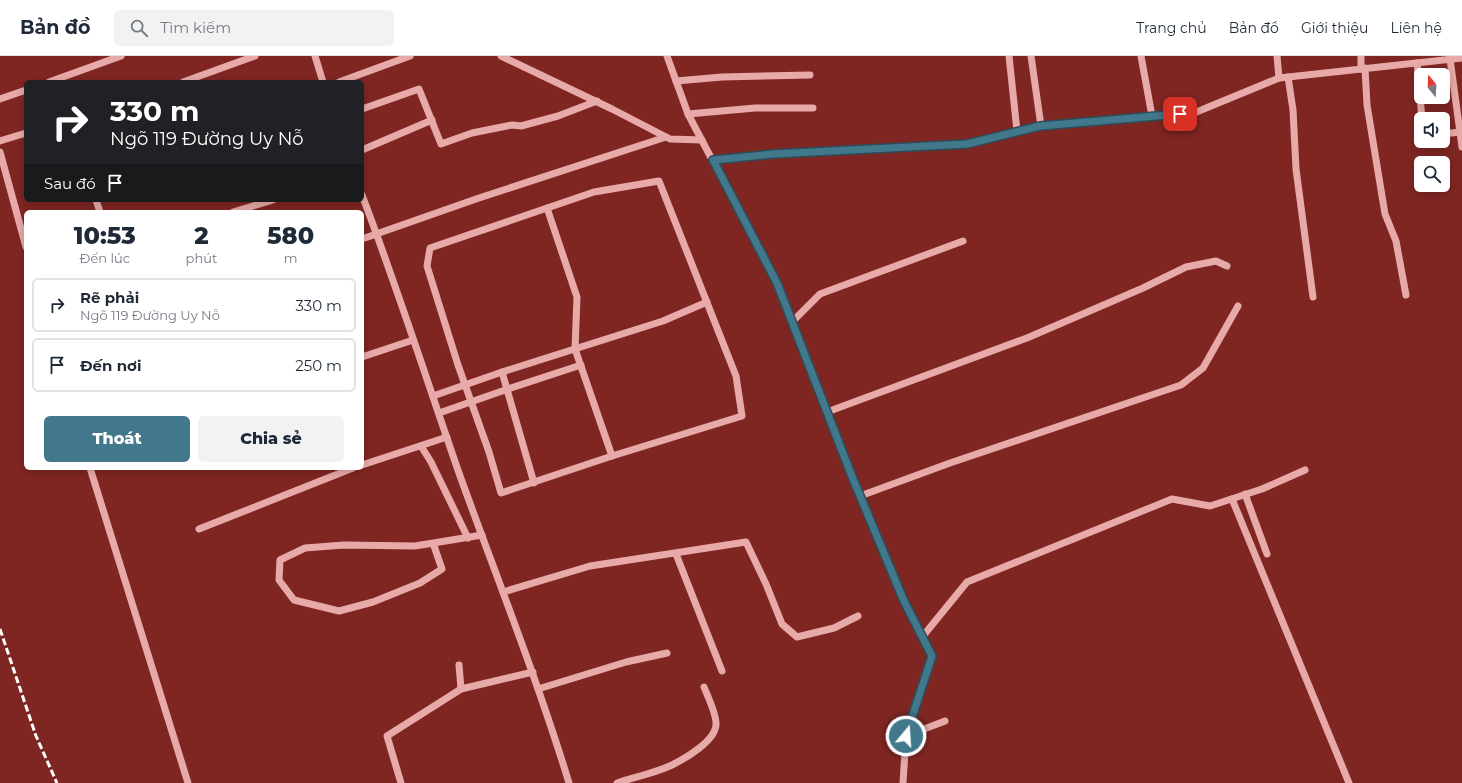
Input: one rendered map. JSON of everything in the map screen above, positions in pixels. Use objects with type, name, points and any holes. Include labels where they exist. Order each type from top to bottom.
[{"type":"street","points":[[55,80],[121,56]]},
{"type":"street","points":[[189,80],[255,56]]},
{"type":"street","points":[[315,56],[322,80]]},
{"type":"street","points":[[344,80],[410,56]]},
{"type":"street","points":[[501,56],[597,101],[670,139],[702,140]]},
{"type":"street","points":[[667,56],[688,114],[777,283],[860,496],[904,601],[932,656],[906,736],[903,783]]},
{"type":"street","points":[[1009,56],[1018,132]]},
{"type":"street","points":[[1031,56],[1040,126]]},
{"type":"street","points":[[1141,56],[1152,116]]},
{"type":"street","points":[[1278,56],[1279,78]]},
{"type":"street","points":[[1361,56],[1384,214],[1396,241],[1406,295]]},
{"type":"street","points":[[1452,58],[1462,147]]},
{"type":"street","points":[[713,160],[773,154],[967,144],[1040,126],[1194,113],[1279,78],[1462,58]]},
{"type":"street","points":[[1417,63],[1421,112]]},
{"type":"street","points":[[676,81],[722,77],[810,75]]},
{"type":"street","points":[[1288,77],[1293,110],[1296,169],[1313,297]]},
{"type":"street","points":[[364,108],[419,89],[441,144],[472,133],[512,125],[521,126],[558,116],[597,101]]},
{"type":"street","points":[[0,99],[24,91]]},
{"type":"street","points":[[688,114],[755,108],[813,108]]},
{"type":"street","points":[[364,149],[432,120]]},
{"type":"street","points":[[1450,133],[1460,132]]},
{"type":"street","points":[[0,141],[24,134]]},
{"type":"street","points":[[364,238],[487,195],[666,137]]},
{"type":"street","points":[[0,152],[24,240]]},
{"type":"street","points":[[659,181],[736,376],[742,416],[612,456],[501,493],[489,452],[458,365],[427,266],[430,248],[547,208],[594,192],[659,181]]},
{"type":"street","points":[[364,200],[482,535],[533,672],[569,783]]},
{"type":"street","points":[[240,210],[266,202]]},
{"type":"street","points":[[547,208],[577,297],[575,349],[612,456]]},
{"type":"street","points":[[792,322],[820,294],[963,241]]},
{"type":"street","points":[[827,412],[1027,338],[1142,288],[1186,267],[1216,260],[1227,266]]},
{"type":"street","points":[[433,396],[502,372],[663,321],[707,302]]},
{"type":"street","points":[[860,496],[950,463],[1181,385],[1203,368],[1238,306]]},
{"type":"street","points":[[364,357],[413,340]]},
{"type":"street","points":[[439,413],[581,365]]},
{"type":"street","points":[[502,372],[534,483]]},
{"type":"street","points":[[364,464],[447,437]]},
{"type":"street","points":[[421,446],[431,462],[468,538]]},
{"type":"street","points":[[91,470],[188,783]]},
{"type":"street","points":[[199,529],[348,470]]},
{"type":"street","points":[[923,636],[967,582],[1172,499],[1210,506],[1232,499],[1305,470]]},
{"type":"street","points":[[1245,494],[1267,554]]},
{"type":"street","points":[[1232,499],[1327,740],[1349,783]]},
{"type":"street","points":[[433,543],[442,569],[420,584],[374,602],[339,611],[294,600],[279,580],[280,560],[305,548],[344,545],[415,546],[433,543],[468,538],[482,535]]},
{"type":"street","points":[[503,592],[590,566],[676,554],[746,542],[766,584],[782,624],[797,637],[834,628],[858,616]]},
{"type":"street","points":[[676,554],[722,671]]},
{"type":"street","points":[[538,689],[626,662],[666,653]]},
{"type":"street","points":[[459,665],[461,689]]},
{"type":"street","points":[[401,783],[387,736],[461,689],[533,672]]},
{"type":"street","points":[[617,783],[671,765],[708,741],[714,733],[716,720],[704,687]]},
{"type":"street","points":[[906,736],[945,721]]},
{"type":"railway","points":[[0,629],[36,736],[57,783]]},
{"type":"route","points":[[906,736],[932,656],[904,601],[853,479],[777,283],[713,160],[773,154],[967,144],[1040,126],[1180,114]]}]
